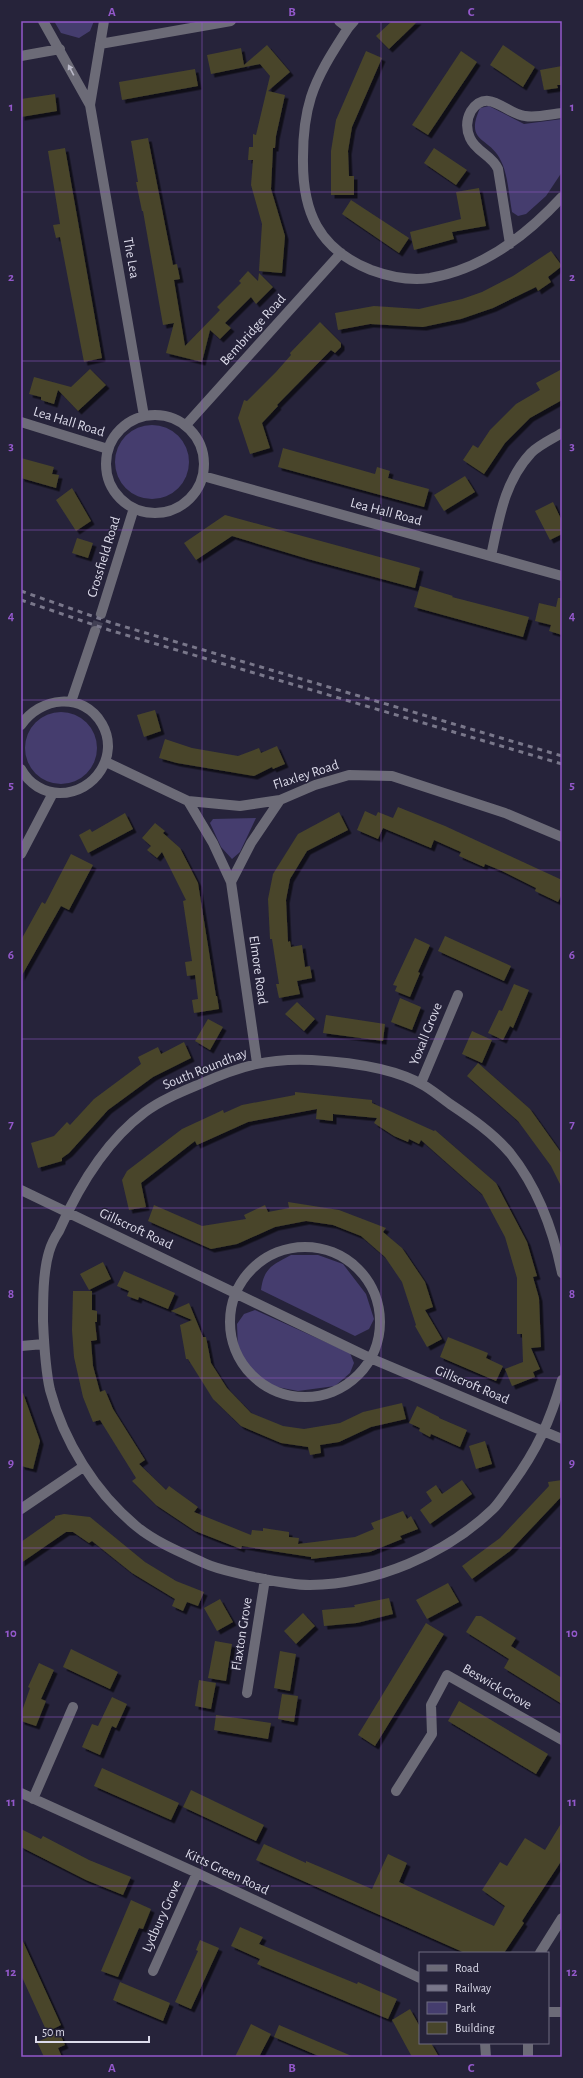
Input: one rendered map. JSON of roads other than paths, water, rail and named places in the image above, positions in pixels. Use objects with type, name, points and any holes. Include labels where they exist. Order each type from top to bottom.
[{"type":"street","name":"The Lea","points":[[43,21],[90,105],[144,416]]},
{"type":"street","name":"The Lea","points":[[90,105],[104,21]]},
{"type":"street","points":[[100,44],[231,21]]},
{"type":"street","points":[[339,21],[350,24],[324,67],[311,98],[306,116],[303,152],[304,191],[307,206],[319,231],[328,243],[356,264],[393,278],[429,278],[469,267],[510,244],[523,235],[562,197]]},
{"type":"street","points":[[21,56],[60,49]]},
{"type":"street","points":[[510,244],[498,169],[495,162],[474,145],[468,133],[468,117],[476,105],[486,101],[504,106],[526,117],[562,112]]},
{"type":"street","name":"Bembridge Road","points":[[186,425],[341,253]]},
{"type":"street","points":[[159,415],[173,418],[186,425],[198,440],[204,458],[203,476],[195,492],[183,504],[167,511],[150,512],[134,508],[119,497],[110,483],[106,466],[108,448],[116,433],[129,422],[144,416],[159,415]]},
{"type":"street","name":"Lea Hall Road","points":[[21,422],[108,448]]},
{"type":"street","points":[[491,556],[505,496],[515,475],[532,452],[562,433]]},
{"type":"street","name":"Lea Hall Road","points":[[203,476],[562,576]]},
{"type":"street","name":"Crossfield Road","points":[[101,614],[134,508]]},
{"type":"street","points":[[71,702],[95,630]]},
{"type":"street","points":[[21,726],[27,716],[40,706],[55,701],[71,702],[88,710],[102,724],[108,743],[106,762],[98,777],[85,787],[69,793],[53,793],[37,787],[25,776],[21,769]]},
{"type":"street","name":"Flaxley Road","points":[[106,762],[188,801],[240,806],[280,800],[315,785],[349,775],[392,776],[504,813],[562,837]]},
{"type":"street","points":[[21,854],[53,793]]},
{"type":"street","points":[[231,882],[251,843],[280,800]]},
{"type":"street","name":"Elmore Road","points":[[188,801],[213,843],[231,882],[257,1063]]},
{"type":"street","name":"Yoxall Grove","points":[[421,1083],[458,995]]},
{"type":"street","name":"South Roundhay","points":[[545,1431],[524,1467],[494,1508],[459,1535],[420,1559],[384,1572],[352,1581],[308,1585],[265,1579],[216,1568],[178,1551],[138,1528],[83,1467],[62,1423],[50,1389],[44,1344],[42,1300],[48,1252],[67,1212],[103,1156],[119,1135],[144,1113],[184,1091],[227,1072],[257,1063],[299,1060],[369,1065],[421,1083],[484,1128],[509,1152],[527,1178],[544,1209],[555,1240],[562,1273]]},
{"type":"street","name":"Gillscroft Road","points":[[21,1190],[239,1293],[370,1358],[562,1439]]},
{"type":"street","points":[[310,1246],[335,1251],[347,1257],[367,1277],[378,1304],[380,1321],[378,1336],[370,1358],[357,1377],[339,1390],[316,1398],[295,1397],[269,1389],[252,1377],[232,1344],[231,1320],[239,1293],[254,1268],[271,1253],[310,1246]]},
{"type":"street","points":[[21,1346],[44,1344]]},
{"type":"street","points":[[545,1431],[562,1380]]},
{"type":"street","points":[[21,1509],[83,1467]]},
{"type":"street","name":"Flaxton Grove","points":[[247,1693],[265,1579]]},
{"type":"street","name":"Beswick Grove","points":[[396,1790],[432,1734],[431,1705],[447,1675],[562,1740]]},
{"type":"street","points":[[33,1799],[72,1708]]},
{"type":"street","name":"Kitts Green Road","points":[[21,1793],[197,1873],[419,1978]]},
{"type":"street","name":"Lydbury Grove","points":[[153,1971],[197,1873]]},
{"type":"street","points":[[541,1952],[562,1918]]},
{"type":"street","points":[[549,2012],[562,2012]]},
{"type":"street","points":[[485,2044],[486,2057]]},
{"type":"street","points":[[528,2044],[528,2057]]},
{"type":"tunnel","points":[[95,631],[101,614]]},
{"type":"railway","points":[[21,591],[112,623],[562,756]]},
{"type":"railway","points":[[21,600],[109,630],[562,764]]}]
